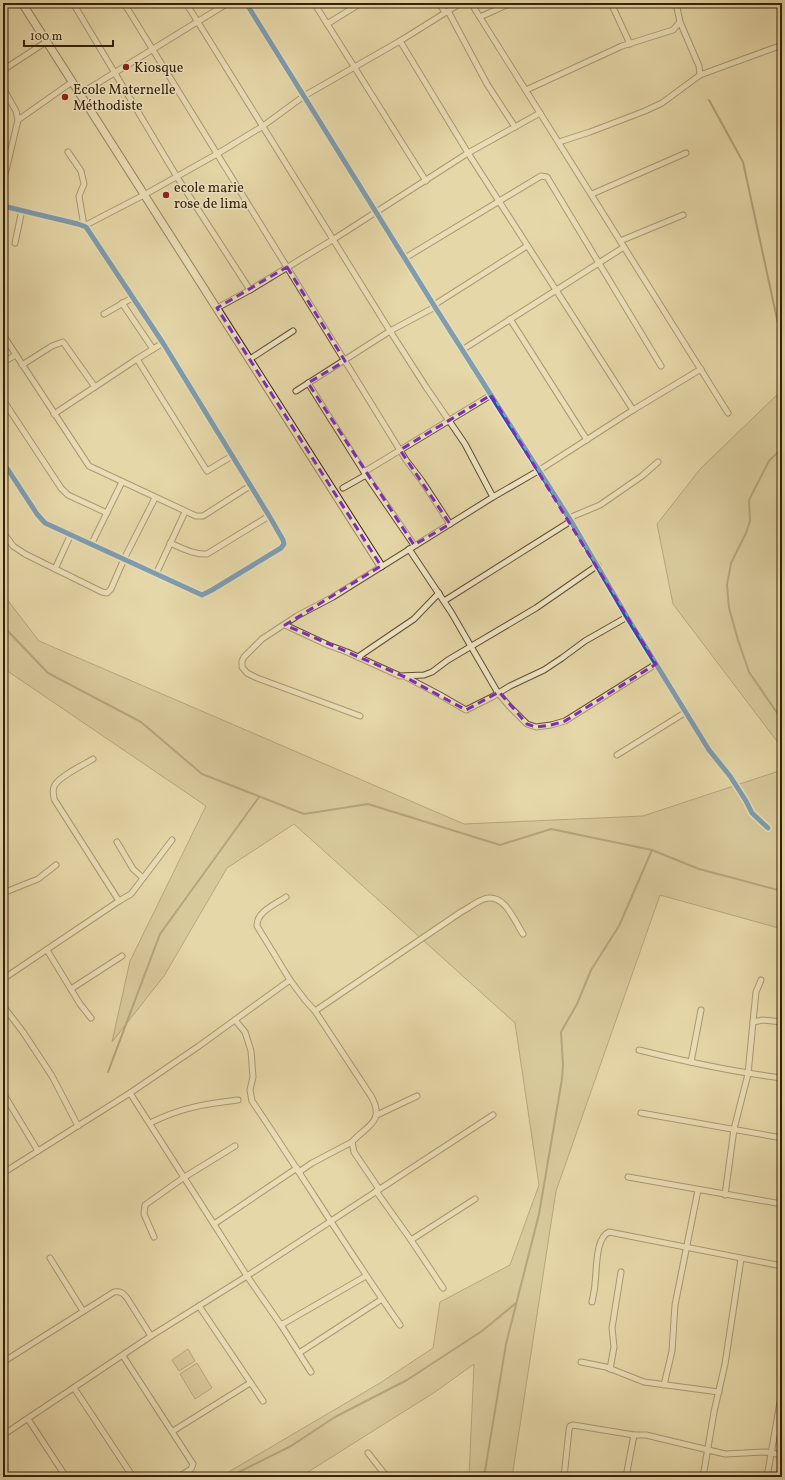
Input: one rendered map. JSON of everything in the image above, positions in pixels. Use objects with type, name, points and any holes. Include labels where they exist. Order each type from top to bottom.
[{"type":"street","points":[[22,3],[381,566]]},
{"type":"street","points":[[73,3],[177,177],[250,290]]},
{"type":"street","points":[[124,3],[400,450],[450,524]]},
{"type":"street","points":[[186,3],[390,331],[465,444],[493,497]]},
{"type":"street","points":[[80,94],[228,3]]},
{"type":"street","points":[[246,3],[434,306],[570,519],[627,617],[709,750],[730,776],[746,800],[752,813],[768,828]]},
{"type":"street","points":[[314,3],[426,181]]},
{"type":"street","points":[[327,24],[360,3]]},
{"type":"street","points":[[439,3],[447,12],[487,84],[516,127]]},
{"type":"street","points":[[84,226],[218,154],[263,126],[304,96],[400,41],[461,3]]},
{"type":"street","points":[[472,3],[728,413]]},
{"type":"street","points":[[480,18],[511,3]]},
{"type":"street","points":[[611,3],[630,44]]},
{"type":"street","points":[[676,3],[680,22],[699,66],[700,75]]},
{"type":"street","points":[[526,90],[586,62],[630,44],[673,30],[680,22]]},
{"type":"street","points":[[400,41],[468,153],[633,410]]},
{"type":"street","points":[[3,70],[46,42]]},
{"type":"street","points":[[559,142],[645,111],[662,103],[700,75],[782,45]]},
{"type":"street","points":[[18,120],[72,82]]},
{"type":"street","points":[[3,88],[16,111],[18,120],[3,183]]},
{"type":"street","points":[[217,308],[250,290],[334,239],[468,153],[540,113]]},
{"type":"street","points":[[68,152],[81,171],[84,184],[80,196],[84,226]]},
{"type":"street","points":[[592,194],[686,153]]},
{"type":"street","points":[[405,258],[541,176],[547,177],[661,366]]},
{"type":"street","points":[[3,206],[84,226],[94,238],[163,343],[269,516],[284,544],[281,548],[202,595],[92,543],[45,523],[36,514],[3,462]]},
{"type":"street","points":[[15,243],[22,210]]},
{"type":"street","points":[[620,241],[683,215]]},
{"type":"street","points":[[296,391],[390,331],[434,306],[527,246]]},
{"type":"street","points":[[462,350],[624,247]]},
{"type":"street","points":[[104,314],[132,298]]},
{"type":"street","points":[[122,303],[152,349]]},
{"type":"street","points":[[510,319],[587,440]]},
{"type":"street","points":[[250,359],[293,331]]},
{"type":"street","points":[[3,336],[88,466],[196,516],[203,516],[250,486]]},
{"type":"street","points":[[22,365],[52,346],[63,342],[95,387]]},
{"type":"street","points":[[54,414],[163,343]]},
{"type":"street","points":[[3,362],[16,355]]},
{"type":"street","points":[[137,359],[207,471],[232,456]]},
{"type":"street","points":[[360,716],[257,678],[247,673],[242,667],[242,661],[252,648],[262,639],[333,597],[414,545],[538,471],[633,410],[701,369]]},
{"type":"street","points":[[308,383],[365,473],[414,545]]},
{"type":"street","points":[[343,488],[400,450],[491,395]]},
{"type":"street","points":[[3,400],[61,488],[68,494],[107,513]]},
{"type":"street","points":[[444,601],[570,519],[600,505],[642,476],[658,462]]},
{"type":"street","points":[[92,543],[122,482]]},
{"type":"street","points":[[3,532],[13,546],[25,554],[102,592],[108,593],[155,498]]},
{"type":"street","points":[[156,574],[185,512]]},
{"type":"street","points":[[170,543],[200,555],[207,554],[269,516]]},
{"type":"street","points":[[55,569],[71,534]]},
{"type":"street","points":[[409,549],[472,646],[498,693],[527,724],[536,727],[565,721],[656,664]]},
{"type":"street","points":[[405,677],[424,675],[432,672],[536,608],[598,565]]},
{"type":"street","points":[[358,657],[414,619],[439,593]]},
{"type":"street","points":[[285,625],[328,645],[405,677],[440,695],[461,709],[466,710],[544,670],[585,641],[627,617]]},
{"type":"street","points":[[617,755],[686,712]]},
{"type":"street","points":[[93,759],[60,779],[54,785],[54,799],[119,901]]},
{"type":"street","points":[[3,979],[131,894],[172,840]]},
{"type":"street","points":[[117,842],[133,869],[143,878]]},
{"type":"street","points":[[3,893],[38,879],[56,865]]},
{"type":"street","points":[[214,1224],[298,1170],[352,1142],[371,1125],[377,1115],[378,1109],[372,1096],[315,1011],[290,980],[258,926],[257,921],[259,915],[286,897]]},
{"type":"street","points":[[315,1011],[461,912],[484,899],[499,899],[506,907],[523,934]]},
{"type":"street","points":[[47,950],[91,1018]]},
{"type":"street","points":[[71,989],[122,956]]},
{"type":"street","points":[[3,1173],[130,1093],[290,980]]},
{"type":"street","points":[[725,1194],[734,1129],[748,1074],[756,992],[761,980]]},
{"type":"street","points":[[3,1006],[23,1032],[52,1076],[78,1126]]},
{"type":"street","points":[[691,1062],[701,1010]]},
{"type":"street","points":[[235,1020],[245,1032],[251,1051],[253,1077],[250,1090],[252,1101],[366,1276],[400,1325]]},
{"type":"street","points":[[753,1022],[763,1020],[782,1022]]},
{"type":"street","points":[[640,1050],[748,1074],[782,1078]]},
{"type":"street","points":[[3,1093],[38,1151]]},
{"type":"street","points":[[130,1093],[183,1178],[247,1276],[300,1353],[311,1372]]},
{"type":"street","points":[[377,1115],[417,1096]]},
{"type":"street","points":[[150,1123],[182,1109],[238,1100]]},
{"type":"street","points":[[641,1113],[782,1138]]},
{"type":"street","points":[[3,1435],[151,1336],[247,1276],[493,1115]]},
{"type":"street","points":[[352,1142],[354,1152],[377,1190],[443,1288]]},
{"type":"street","points":[[154,1237],[144,1214],[145,1205],[183,1178],[235,1146]]},
{"type":"street","points":[[628,1177],[782,1204]]},
{"type":"street","points":[[664,1385],[672,1351],[675,1305],[698,1190]]},
{"type":"street","points":[[411,1240],[476,1199]]},
{"type":"street","points":[[592,1302],[599,1246],[605,1234],[609,1232],[782,1266]]},
{"type":"street","points":[[50,1258],[83,1311]]},
{"type":"street","points":[[703,1477],[707,1450],[725,1364],[741,1259]]},
{"type":"street","points":[[610,1368],[614,1347],[612,1328],[622,1272]]},
{"type":"street","points":[[281,1325],[366,1276]]},
{"type":"street","points":[[3,1362],[114,1292],[119,1291],[127,1298],[151,1336]]},
{"type":"street","points":[[300,1353],[382,1299]]},
{"type":"street","points":[[199,1306],[263,1401]]},
{"type":"street","points":[[123,1356],[193,1464],[191,1469],[180,1477]]},
{"type":"street","points":[[581,1362],[610,1368],[637,1380],[719,1392]]},
{"type":"street","points":[[172,1431],[250,1383]]},
{"type":"street","points":[[74,1388],[134,1477]]},
{"type":"street","points":[[767,1477],[770,1453],[782,1398],[782,1391]]},
{"type":"street","points":[[28,1419],[66,1477]]},
{"type":"street","points":[[564,1477],[569,1430],[570,1426],[573,1425],[634,1435],[646,1435],[731,1455],[770,1453],[782,1455]]},
{"type":"street","points":[[626,1477],[634,1435]]},
{"type":"street","points":[[368,1452],[387,1477]]},
{"type":"highlighted area","points":[[287,267],[345,361],[308,383],[414,545],[450,524],[400,450],[491,395],[656,664],[565,721],[551,725],[536,727],[527,724],[499,692],[466,710],[405,677],[285,625],[381,566],[217,308]]},
{"type":"shaded area","points":[[782,390],[782,748],[673,604],[657,524],[701,468]]},
{"type":"shaded area","points":[[3,594],[39,641],[464,824],[643,816],[782,770],[782,929],[660,895],[556,1191],[512,1477],[469,1477],[474,1364],[435,1392],[300,1477],[220,1477],[380,1383],[433,1348],[440,1302],[510,1265],[539,1185],[515,1023],[294,824],[227,868],[164,976],[112,1042],[130,961],[206,806],[3,668]]},
{"type":"shaded area","points":[[188,1349],[195,1361],[179,1371],[172,1360]]},
{"type":"shaded area","points":[[197,1363],[212,1388],[195,1399],[180,1374]]},
{"type":"waterway","points":[[709,100],[743,162],[782,342]]},
{"type":"waterway","points":[[782,448],[769,461],[749,500],[750,521],[746,533],[731,563],[727,585],[729,608],[749,672],[782,720]]},
{"type":"waterway","points":[[3,626],[48,673],[141,722],[202,774],[304,814],[368,804],[500,845],[551,829],[652,850],[699,869],[782,891]]},
{"type":"waterway","points":[[108,1072],[160,934],[259,797]]},
{"type":"waterway","points":[[484,1477],[506,1344],[539,1214],[562,1079],[563,1065],[561,1032],[577,1004],[591,970],[619,926],[652,850]]},
{"type":"waterway","points":[[229,1477],[291,1446],[335,1417],[407,1380],[482,1331],[516,1303]]},
{"type":"cycle path","points":[[246,3],[435,307],[571,521],[627,617],[709,750],[730,776],[752,813],[768,828]]},
{"type":"cycle path","points":[[3,206],[86,227],[163,343],[271,519],[284,544],[281,548],[202,595],[45,523],[37,514],[3,462]]},
{"type":"place","name":"Kiosque","points":[[126,67]]},
{"type":"place","name":"Ecole Maternelle Méthodiste","points":[[65,97]]},
{"type":"place","name":"ecole marie rose de lima","points":[[166,195]]}]
